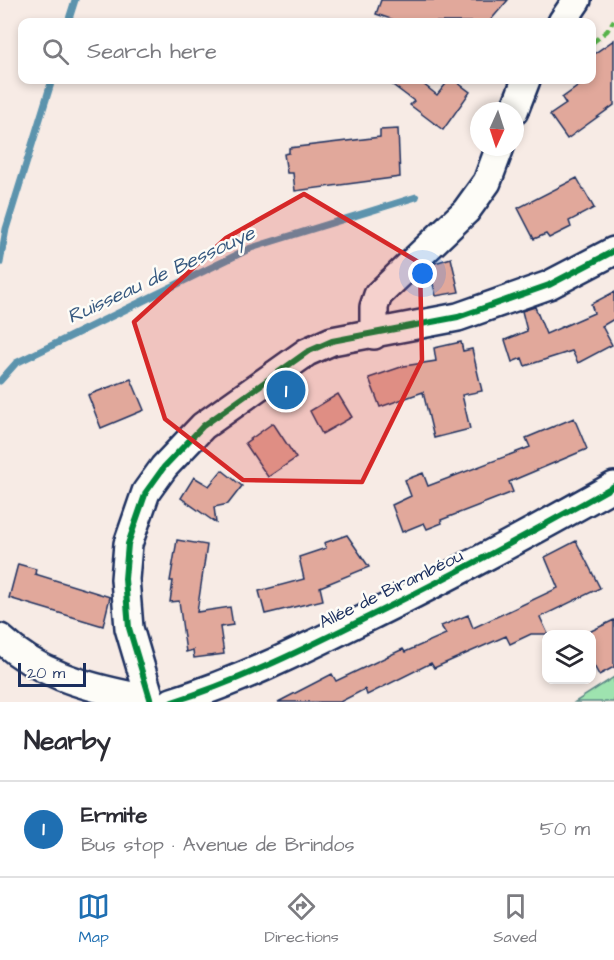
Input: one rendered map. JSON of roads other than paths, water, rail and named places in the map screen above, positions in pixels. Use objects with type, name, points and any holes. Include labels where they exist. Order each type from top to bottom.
[{"type":"street","points":[[564,18],[577,0]]},
{"type":"street","points":[[517,102],[524,84]]},
{"type":"street","points":[[374,335],[374,307],[378,295],[466,211],[487,182],[497,156]]},
{"type":"street","points":[[151,702],[129,628],[125,579],[128,544],[146,492],[164,467],[203,426],[276,372],[307,352],[332,341],[374,335],[458,317],[549,285],[614,251]]},
{"type":"street","name":"Allée de Birambéou","points":[[172,702],[207,691],[288,657],[472,566],[614,486]]},
{"type":"street","points":[[0,638],[30,661],[62,679],[132,696],[142,702]]},
{"type":"waterway","points":[[69,18],[75,0]]},
{"type":"waterway","points":[[0,263],[6,229],[51,84]]},
{"type":"waterway","name":"Ruisseau de Bessouye","points":[[0,381],[16,363],[251,248],[416,197]]},
{"type":"place","name":"Ermite","points":[[286,390]]}]
